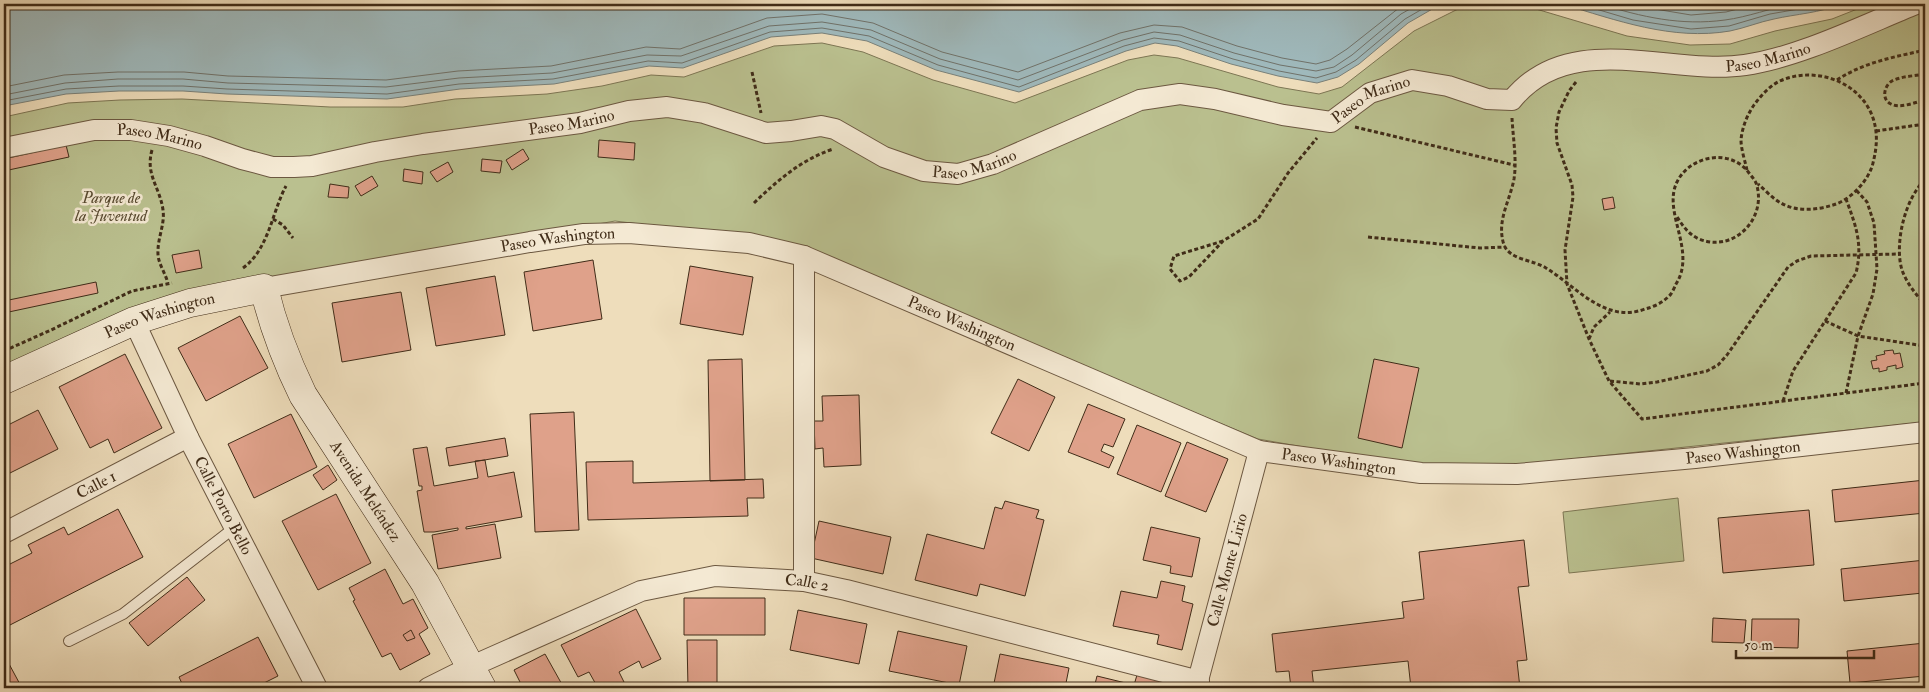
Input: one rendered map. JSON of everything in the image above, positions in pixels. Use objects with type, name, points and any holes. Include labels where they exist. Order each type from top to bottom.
[{"type":"street","name":"Paseo Marino","points":[[4,148],[94,130],[131,130],[162,135],[206,146],[242,160],[272,167],[312,166],[385,150],[580,123],[629,111],[667,107],[704,114],[766,133],[821,126],[835,128],[884,157],[924,171],[958,174],[993,164],[1140,100],[1180,94],[1215,99],[1283,115],[1331,122],[1370,93],[1412,80],[1448,86],[1487,99],[1512,100],[1521,88],[1544,73],[1567,65],[1596,59],[1633,60],[1712,67],[1744,65],[1770,60],[1812,46],[1916,4]]},
{"type":"street","name":"Paseo Washington","points":[[4,380],[134,321],[190,303],[264,288],[530,242],[584,234],[629,233],[749,243],[804,256],[1259,451],[1422,473],[1517,474],[1695,458],[1925,432]]},
{"type":"street","points":[[804,256],[804,581]]},
{"type":"street","name":"Avenida Meléndez","points":[[264,288],[272,322],[287,363],[303,395],[425,583],[476,678]]},
{"type":"street","name":"Calle Porto Bello","points":[[134,321],[188,437],[318,688]]},
{"type":"street","name":"Calle 1","points":[[4,533],[188,437]]},
{"type":"street","name":"Calle Monte Lirio","points":[[1198,684],[1259,451]]},
{"type":"street","name":"Calle 2","points":[[428,688],[476,678],[642,592],[715,576],[804,581],[846,590],[1198,684]]},
{"type":"lane","points":[[69,641],[123,614],[234,528]]},
{"type":"path","points":[[1837,80],[1852,70],[1866,64],[1925,50]]},
{"type":"path","points":[[1596,59],[1569,91],[1559,112],[1556,128],[1557,143],[1572,185],[1573,197],[1565,250],[1567,284],[1589,339],[1609,381],[1642,419],[1924,383],[1925,374]]},
{"type":"path","points":[[752,72],[766,133]]},
{"type":"path","points":[[1512,100],[1514,178],[1502,219],[1501,232],[1505,246],[1512,254],[1546,267],[1567,284],[1610,312],[1637,312],[1654,306],[1669,297],[1680,277],[1684,260],[1673,199],[1677,182],[1686,169],[1701,160],[1717,157],[1733,160],[1747,170],[1757,184],[1782,204],[1808,210],[1834,205],[1856,191],[1872,169],[1878,143],[1873,117],[1859,95],[1837,80],[1811,74],[1785,79],[1763,93],[1747,115],[1741,140],[1747,170]]},
{"type":"path","points":[[1925,74],[1893,80],[1887,85],[1885,92],[1886,99],[1891,105],[1902,106],[1925,100]]},
{"type":"path","points":[[1223,241],[1174,256],[1170,269],[1180,281],[1189,277],[1223,241],[1258,219],[1288,173],[1331,122],[1514,164]]},
{"type":"path","points":[[1876,131],[1925,124]]},
{"type":"path","points":[[162,135],[153,149],[150,161],[151,173],[164,210],[157,252],[168,284]]},
{"type":"path","points":[[754,203],[785,174],[818,154],[858,142]]},
{"type":"path","points":[[293,238],[283,225],[273,218],[285,187],[300,172],[312,166]]},
{"type":"path","points":[[1925,180],[1910,200],[1902,227],[1900,254],[1902,268],[1909,286],[1925,305]]},
{"type":"path","points":[[1676,215],[1685,229],[1699,239],[1715,242],[1732,240],[1746,230],[1755,217],[1759,200],[1757,184]]},
{"type":"path","points":[[1846,393],[1858,336],[1873,294],[1877,255],[1874,223],[1867,202],[1856,191]]},
{"type":"path","points":[[1783,401],[1793,371],[1856,273],[1860,256],[1856,225],[1846,199]]},
{"type":"path","points":[[1368,237],[1480,248],[1505,246]]},
{"type":"path","points":[[1609,381],[1641,384],[1707,371],[1718,365],[1727,355],[1788,267],[1797,261],[1811,256],[1900,254]]},
{"type":"path","points":[[1589,339],[1594,327],[1610,312]]},
{"type":"path","points":[[1825,321],[1858,336],[1925,346]]},
{"type":"green space","name":"Parque de la Juventud","points":[[1481,4],[1508,4],[1536,9],[1627,36],[1690,45],[1730,44],[1775,31],[1832,19],[1870,4],[1925,4],[1925,422],[1514,465],[1418,467],[1258,439],[785,242],[615,221],[190,296],[4,370],[4,117],[68,103],[120,100],[182,99],[330,107],[403,107],[455,99],[547,94],[602,86],[651,75],[684,77],[774,46],[822,43],[863,52],[933,80],[1015,103],[1128,60],[1154,55],[1178,58],[1278,87],[1319,94],[1342,87],[1414,31],[1460,8]]},
{"type":"green space","points":[[1678,498],[1684,561],[1569,573],[1563,512]]},
{"type":"water","points":[[4,4],[1441,4],[1408,23],[1359,64],[1338,77],[1317,83],[1278,76],[1231,64],[1177,46],[1155,43],[1126,51],[1019,92],[936,70],[867,41],[822,33],[771,37],[683,68],[649,66],[554,84],[460,89],[387,99],[183,91],[119,91],[66,94],[4,106]]},
{"type":"water","points":[[1562,4],[1841,4],[1768,20],[1730,31],[1687,33],[1644,27]]},
{"type":"building","points":[[599,140],[635,143],[634,160],[598,157]]},
{"type":"building","points":[[66,145],[69,157],[4,171],[4,159]]},
{"type":"building","points":[[523,149],[529,159],[512,170],[506,160]]},
{"type":"building","points":[[482,159],[502,161],[500,173],[481,171]]},
{"type":"building","points":[[448,162],[453,172],[437,182],[430,172]]},
{"type":"building","points":[[404,169],[423,172],[422,184],[403,181]]},
{"type":"building","points":[[372,176],[378,186],[361,196],[355,186]]},
{"type":"building","points":[[330,184],[349,187],[348,198],[328,197]]},
{"type":"building","points":[[1613,197],[1615,208],[1604,210],[1602,199]]},
{"type":"building","points":[[199,250],[202,268],[176,273],[172,255]]},
{"type":"building","points":[[593,260],[602,319],[533,331],[524,272]]},
{"type":"building","points":[[690,266],[753,277],[743,335],[680,324]]},
{"type":"building","points":[[495,276],[505,335],[436,346],[426,288]]},
{"type":"building","points":[[96,282],[98,293],[4,313],[4,301]]},
{"type":"building","points":[[401,292],[411,350],[342,362],[332,303]]},
{"type":"building","points":[[240,316],[268,368],[206,401],[178,348]]},
{"type":"building","points":[[1893,350],[1894,354],[1900,353],[1903,367],[1896,369],[1896,365],[1887,367],[1887,370],[1879,372],[1879,368],[1873,369],[1871,361],[1877,360],[1876,356],[1885,354],[1884,351]]},
{"type":"building","points":[[125,354],[162,428],[114,453],[108,439],[90,448],[59,387]]},
{"type":"building","points":[[742,359],[745,480],[710,481],[708,360]]},
{"type":"building","points":[[1374,359],[1419,368],[1402,448],[1358,438]]},
{"type":"building","points":[[1018,379],[1055,397],[1029,451],[991,433]]},
{"type":"building","points":[[859,395],[861,465],[824,467],[823,448],[815,449],[814,421],[823,421],[822,396]]},
{"type":"building","points":[[1088,404],[1125,419],[1113,447],[1104,444],[1101,451],[1114,457],[1109,468],[1068,452]]},
{"type":"building","points":[[38,410],[58,449],[4,476],[4,427]]},
{"type":"building","points":[[574,412],[579,530],[535,532],[530,414]]},
{"type":"building","points":[[291,414],[317,467],[254,498],[228,444]]},
{"type":"building","points":[[1137,425],[1181,443],[1161,492],[1117,474]]},
{"type":"building","points":[[505,438],[508,456],[449,466],[446,448]]},
{"type":"building","points":[[1187,442],[1228,459],[1206,512],[1165,496]]},
{"type":"building","points":[[427,447],[434,486],[478,478],[475,461],[485,460],[488,477],[514,472],[522,517],[466,527],[466,529],[495,524],[501,558],[438,569],[432,535],[458,530],[458,528],[424,532],[417,491],[422,490],[422,486],[419,486],[413,449]]},
{"type":"building","points":[[633,461],[633,483],[763,479],[764,498],[747,498],[748,516],[588,520],[586,462]]},
{"type":"building","points":[[328,465],[337,480],[323,490],[313,475]]},
{"type":"building","points":[[1925,480],[1925,513],[1835,522],[1832,490]]},
{"type":"building","points":[[336,494],[371,563],[318,590],[282,521]]},
{"type":"building","points":[[1005,501],[1039,510],[1036,518],[1044,520],[1025,596],[980,584],[977,596],[915,580],[927,534],[984,549],[995,507],[1002,509]]},
{"type":"building","points":[[118,509],[143,557],[8,626],[4,617],[4,567],[32,553],[28,545],[64,527],[68,535]]},
{"type":"building","points":[[1809,510],[1814,565],[1723,573],[1718,518]]},
{"type":"building","points":[[819,521],[891,537],[883,574],[811,558]]},
{"type":"building","points":[[1151,527],[1200,538],[1192,577],[1170,573],[1171,566],[1143,560]]},
{"type":"building","points":[[1524,540],[1529,586],[1518,587],[1527,660],[1517,661],[1520,688],[1411,688],[1408,661],[1312,671],[1314,688],[1291,688],[1289,671],[1276,672],[1272,634],[1404,618],[1402,602],[1424,599],[1419,552]]},
{"type":"building","points":[[1925,560],[1925,612],[1923,593],[1844,601],[1841,569]]},
{"type":"building","points":[[385,569],[403,604],[413,599],[428,628],[419,634],[430,654],[400,670],[391,653],[382,657],[353,601],[355,600],[349,588]]},
{"type":"building","points":[[187,577],[205,600],[148,646],[129,623]]},
{"type":"building","points":[[1161,581],[1185,586],[1182,601],[1193,604],[1182,650],[1157,644],[1159,635],[1113,626],[1121,591],[1157,598]]},
{"type":"building","points":[[684,598],[765,598],[765,635],[684,635]]},
{"type":"building","points":[[636,609],[661,659],[642,668],[639,661],[619,672],[624,682],[611,688],[598,688],[589,672],[578,677],[561,645]]},
{"type":"building","points":[[798,610],[867,624],[859,664],[790,650]]},
{"type":"building","points":[[1713,618],[1746,620],[1744,643],[1712,642]]},
{"type":"building","points":[[1752,619],[1799,619],[1798,648],[1751,647]]},
{"type":"building","points":[[411,630],[415,638],[407,641],[403,635]]},
{"type":"building","points":[[898,631],[967,646],[959,685],[889,671]]},
{"type":"building","points":[[258,637],[278,676],[254,688],[184,688],[179,677]]},
{"type":"building","points":[[687,640],[717,640],[717,688],[688,688]]},
{"type":"building","points":[[1925,643],[1925,676],[1850,683],[1847,651]]},
{"type":"building","points":[[4,653],[8,662],[22,688],[4,688]]},
{"type":"building","points":[[545,654],[564,688],[523,688],[514,670]]},
{"type":"building","points":[[1000,654],[1069,668],[1065,688],[993,688]]},
{"type":"building","points":[[1137,675],[1170,682],[1168,688],[1094,688],[1097,676],[1134,685]]}]
